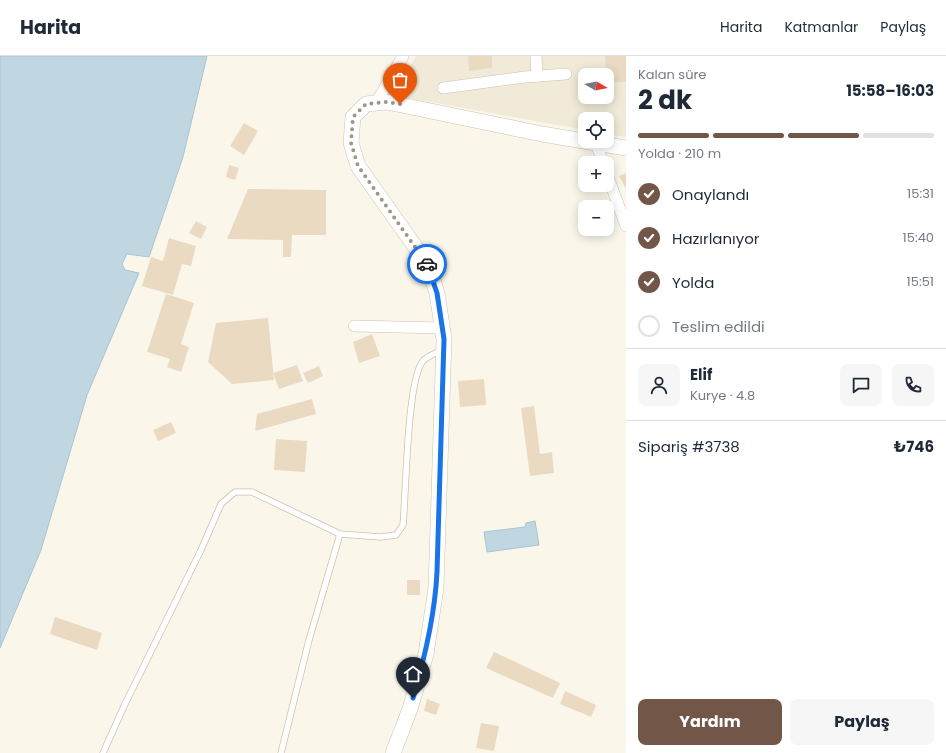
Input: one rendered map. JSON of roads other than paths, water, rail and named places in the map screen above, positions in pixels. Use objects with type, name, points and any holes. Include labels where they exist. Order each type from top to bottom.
[{"type":"street","points":[[376,103],[403,56]]},
{"type":"street","points":[[536,56],[537,76]]},
{"type":"street","points":[[443,88],[537,76],[566,74]]},
{"type":"street","points":[[393,753],[410,709],[426,654],[436,588],[444,348],[437,293],[428,265],[358,166],[351,143],[353,117],[366,104],[387,102],[578,140]]},
{"type":"street","points":[[614,146],[626,148]]},
{"type":"street","points":[[614,192],[626,226]]},
{"type":"street","points":[[354,326],[442,328]]},
{"type":"lane","points":[[103,753],[124,704],[201,550],[221,504],[235,492],[252,492],[340,534],[381,538],[396,535],[403,525],[411,406],[416,373],[423,361],[444,348]]},
{"type":"lane","points":[[280,753],[309,640],[340,534]]},
{"type":"water","points":[[0,56],[207,56],[183,157],[149,257],[127,254],[122,264],[125,270],[139,273],[87,395],[41,550],[0,648]]},
{"type":"water","points":[[535,521],[539,545],[487,552],[484,532],[525,527],[526,523]]}]
